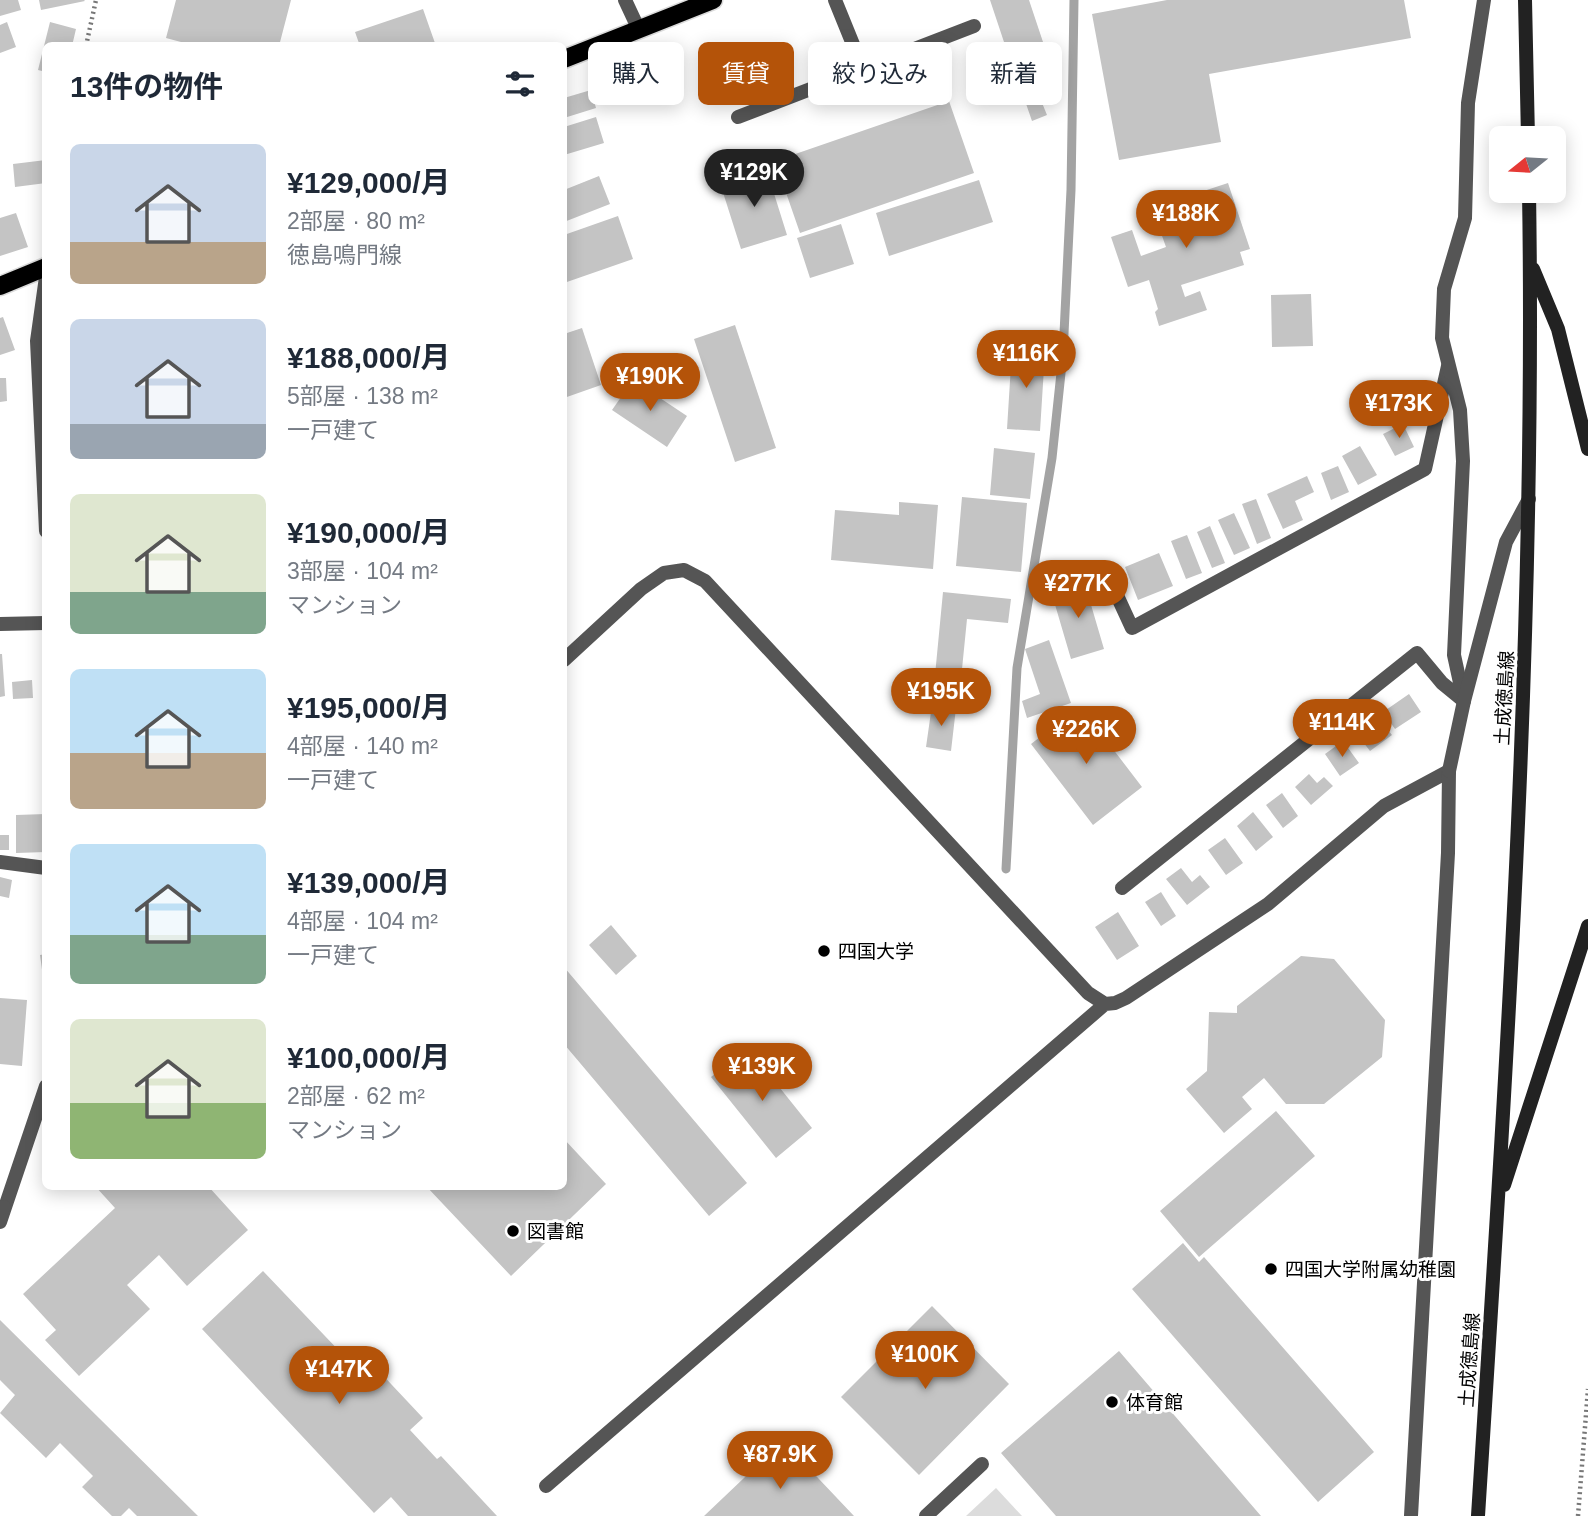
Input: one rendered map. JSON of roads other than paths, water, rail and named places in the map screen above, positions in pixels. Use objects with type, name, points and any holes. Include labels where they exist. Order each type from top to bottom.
[{"type":"main road","points":[[567,58],[713,0]]},
{"type":"main road","points":[[1525,0],[1528,126]]},
{"type":"main road","name":"土成徳島線","points":[[1478,1516],[1498,1207],[1525,673],[1530,498],[1529,203]]},
{"type":"main road","points":[[1530,261],[1558,329],[1588,449]]},
{"type":"main road","points":[[0,286],[42,269]]},
{"type":"main road","name":"土成徳島線","points":[[1498,1207],[1523,1121],[1588,926]]},
{"type":"street","points":[[625,0],[639,30]]},
{"type":"street","points":[[835,0],[852,42]]},
{"type":"street","points":[[1464,701],[1454,655],[1462,461],[1460,411],[1442,338],[1444,289],[1465,218],[1468,103],[1484,0]]},
{"type":"street","points":[[933,42],[974,26]]},
{"type":"street","points":[[738,117],[808,90]]},
{"type":"street","points":[[42,305],[37,341],[42,447]]},
{"type":"street","points":[[1108,576],[1132,628],[1425,469],[1448,366]]},
{"type":"street","points":[[1411,1516],[1448,853],[1449,771],[1464,701],[1506,542],[1530,498]]},
{"type":"street","points":[[567,657],[641,589],[664,573],[684,570],[705,581],[1088,993],[1105,1004]]},
{"type":"street","points":[[0,624],[42,623]]},
{"type":"street","points":[[1122,888],[1417,653],[1442,683],[1464,701]]},
{"type":"street","points":[[546,1486],[1105,1004],[1126,998],[1268,904],[1384,806],[1449,771]]},
{"type":"street","points":[[0,862],[42,867]]},
{"type":"street","points":[[0,1222],[2,1207],[42,1097]]},
{"type":"street","points":[[926,1516],[982,1464]]},
{"type":"waterway","points":[[1006,869],[1017,668],[1052,458],[1063,354],[1071,190],[1074,0]]},
{"type":"place","name":"四国大学","points":[[824,951]]},
{"type":"place","name":"図書館","points":[[513,1231]]},
{"type":"place","name":"四国大学附属幼稚園","points":[[1271,1269]]},
{"type":"place","name":"体育館","points":[[1112,1402]]}]
